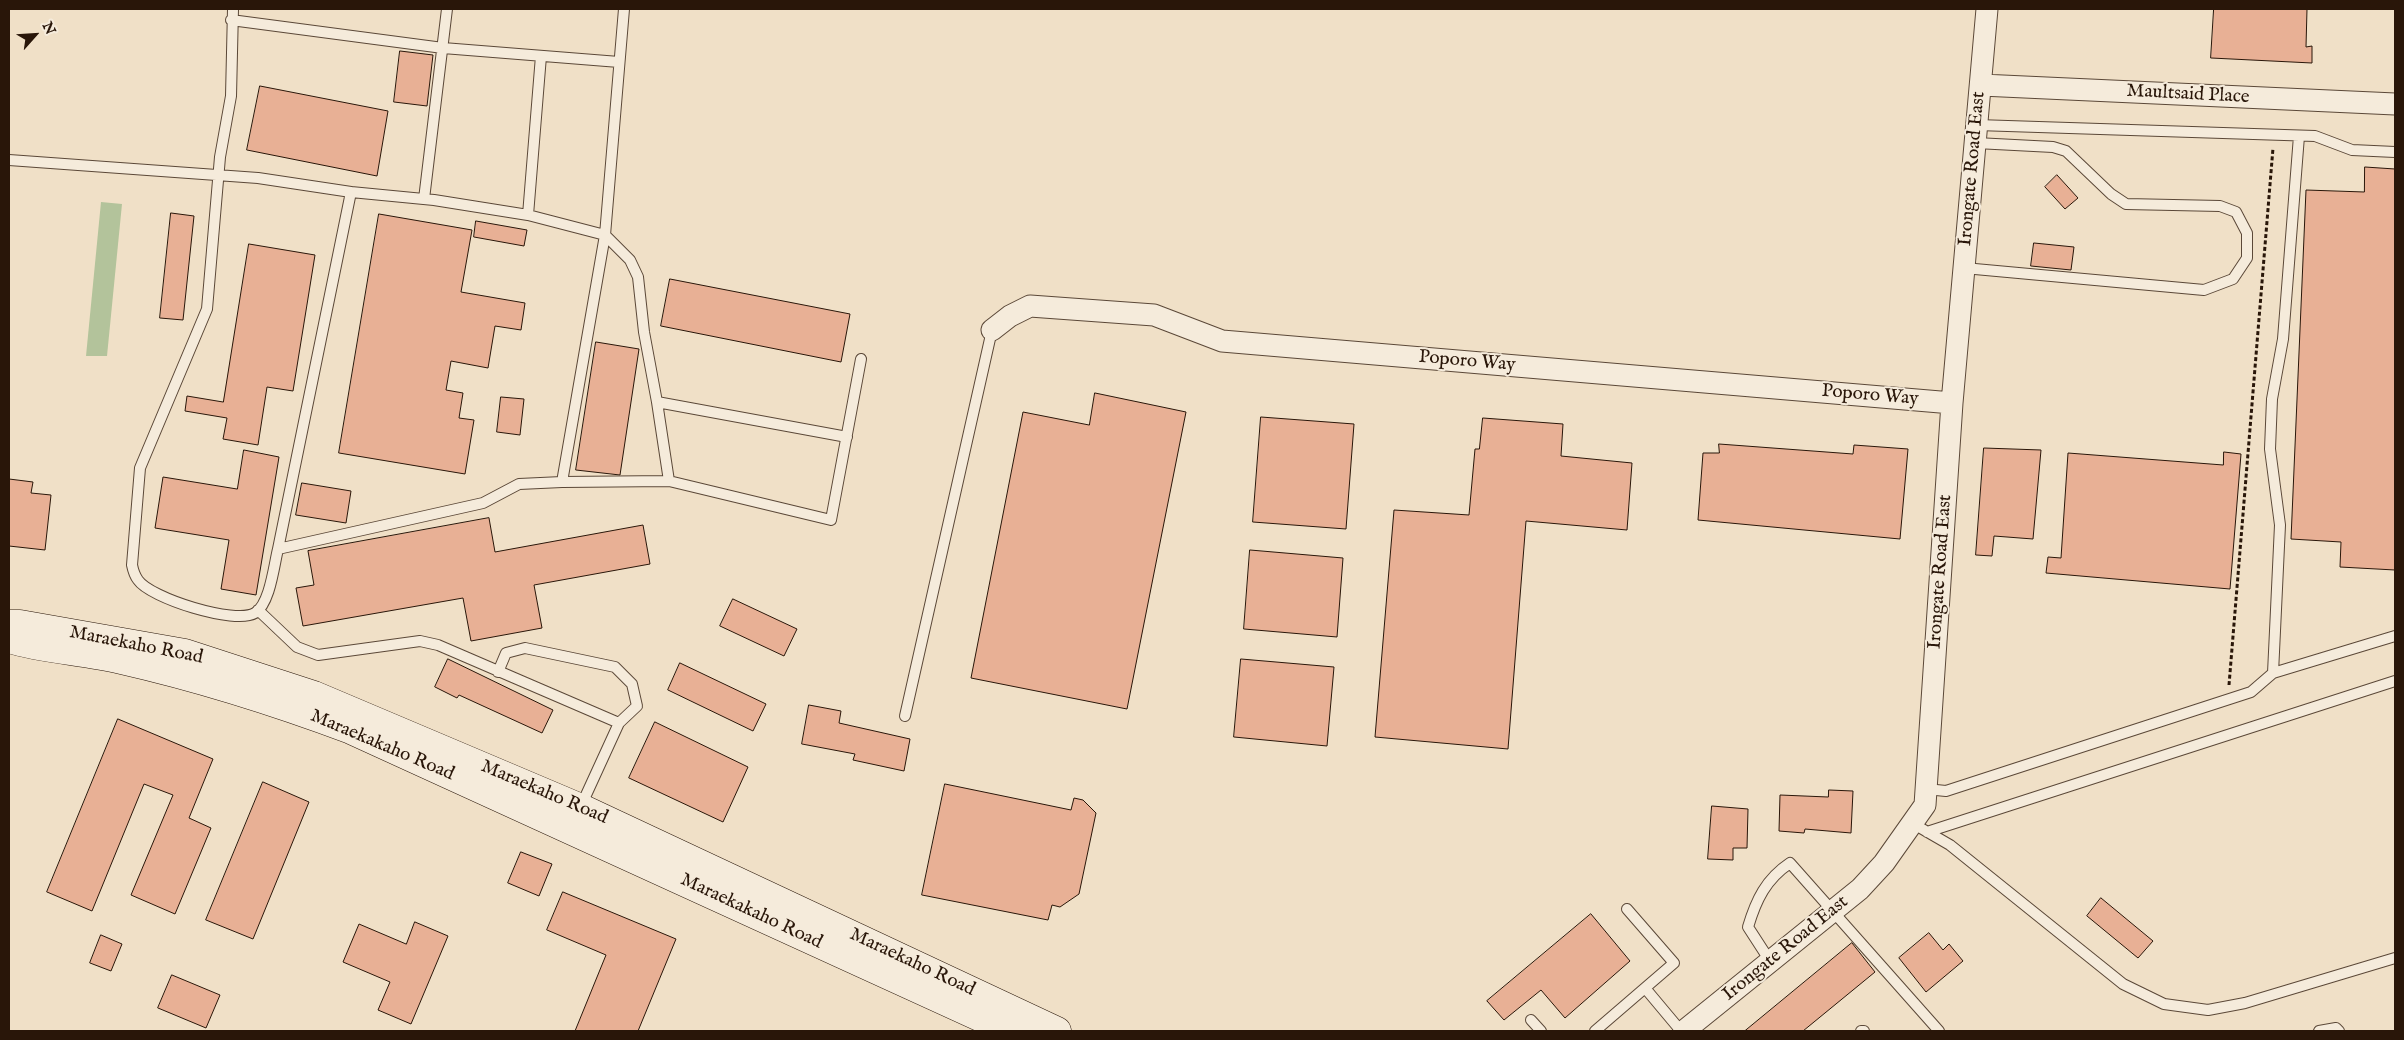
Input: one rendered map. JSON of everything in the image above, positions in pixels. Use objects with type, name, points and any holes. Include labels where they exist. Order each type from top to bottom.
[{"type":"main road","name":"Maraekaho Road","points":[[9,624],[20,624],[185,653],[314,694],[1009,1026],[1056,1031]]},
{"type":"main road","name":"Maraekakaho Road","points":[[9,639],[34,647],[91,653],[190,676],[291,708],[576,819]]},
{"type":"street","name":"Irongate Road East","points":[[1683,1031],[1860,889],[1920,827],[1925,805],[1952,403],[1987,9]]},
{"type":"street","name":"Maultsaid Place","points":[[1981,86],[2395,104]]},
{"type":"street","name":"Poporo Way","points":[[992,330],[1010,316],[1030,306],[1154,315],[1222,341],[1952,403]]},
{"type":"lane","points":[[232,9],[231,96],[218,175],[207,308],[140,468],[132,566],[138,580],[152,591],[202,611],[236,618],[255,613],[266,599],[278,549],[351,192]]},
{"type":"lane","points":[[424,199],[447,9]]},
{"type":"lane","points":[[562,482],[605,235],[624,9]]},
{"type":"lane","points":[[231,20],[443,48],[619,62]]},
{"type":"lane","points":[[528,215],[541,56]]},
{"type":"lane","points":[[1976,134],[2315,136],[2352,150],[2395,152]]},
{"type":"lane","points":[[1964,268],[2204,290],[2232,279],[2247,258],[2247,233],[2236,212],[2220,206],[2126,204],[2111,194],[2066,151],[2053,147],[1976,134]]},
{"type":"lane","points":[[2273,673],[2280,525],[2270,449],[2272,399],[2283,339],[2299,136]]},
{"type":"lane","points":[[9,160],[258,178],[351,192],[424,199],[528,215],[605,235],[630,260],[638,277],[644,332],[669,481]]},
{"type":"lane","points":[[905,716],[992,330]]},
{"type":"lane","points":[[278,549],[483,503],[519,484],[669,481],[831,520],[861,359]]},
{"type":"lane","points":[[657,402],[847,437]]},
{"type":"lane","points":[[258,610],[297,647],[318,655],[420,641],[438,645],[619,723]]},
{"type":"lane","points":[[1926,790],[1946,791],[2230,699],[2251,692],[2273,673],[2395,636]]},
{"type":"lane","points":[[498,672],[506,653],[525,648],[615,667],[632,684],[637,706],[619,723],[576,819]]},
{"type":"lane","points":[[1920,827],[2395,680]]},
{"type":"lane","points":[[1920,827],[1950,845],[2123,984],[2164,1004],[2208,1010],[2245,1004],[2395,958]]},
{"type":"lane","points":[[1770,961],[1748,927],[1762,890],[1781,869],[1790,863],[1935,1030]]},
{"type":"lane","points":[[1595,1031],[1674,963],[1627,909]]},
{"type":"lane","points":[[1645,988],[1683,1031]]},
{"type":"lane","points":[[1531,1020],[1541,1031]]},
{"type":"lane","points":[[2319,1031],[2336,1028],[2339,1031]]},
{"type":"path","points":[[2230,699],[2274,135]]},
{"type":"green space","points":[[101,202],[122,204],[107,356],[86,356]]},
{"type":"building","points":[[2214,9],[2307,9],[2306,47],[2312,46],[2312,63],[2211,58]]},
{"type":"building","points":[[400,51],[433,55],[427,106],[394,102]]},
{"type":"building","points":[[260,86],[388,111],[377,176],[247,150]]},
{"type":"building","points":[[2365,167],[2395,169],[2395,570],[2340,567],[2341,542],[2291,539],[2306,190],[2364,192]]},
{"type":"building","points":[[2057,175],[2078,198],[2065,209],[2045,187]]},
{"type":"building","points":[[171,213],[194,216],[183,320],[160,318]]},
{"type":"building","points":[[379,214],[472,230],[461,292],[525,303],[521,330],[495,326],[488,368],[451,361],[446,390],[463,393],[459,418],[474,420],[465,474],[339,453]]},
{"type":"building","points":[[476,221],[527,230],[524,246],[474,237]]},
{"type":"building","points":[[2034,243],[2074,247],[2071,270],[2031,266]]},
{"type":"building","points":[[249,244],[315,255],[293,391],[267,387],[258,445],[223,439],[227,418],[185,411],[187,396],[223,402]]},
{"type":"building","points":[[670,279],[850,314],[841,362],[661,326]]},
{"type":"building","points":[[596,342],[639,349],[620,475],[576,470]]},
{"type":"building","points":[[1095,393],[1186,412],[1127,709],[971,678],[1023,412],[1089,425]]},
{"type":"building","points":[[501,397],[524,399],[520,435],[497,432]]},
{"type":"building","points":[[1261,417],[1354,424],[1346,529],[1253,522]]},
{"type":"building","points":[[1483,418],[1563,424],[1561,456],[1632,463],[1627,530],[1526,521],[1508,749],[1375,737],[1394,510],[1469,515],[1475,449],[1479,449]]},
{"type":"building","points":[[1719,444],[1853,454],[1854,445],[1908,449],[1900,539],[1698,520],[1703,453],[1719,453]]},
{"type":"building","points":[[1984,448],[2041,450],[2033,539],[1994,536],[1992,556],[1976,555]]},
{"type":"building","points":[[244,450],[279,457],[256,595],[221,589],[229,540],[155,528],[163,477],[237,489]]},
{"type":"building","points":[[2224,452],[2241,454],[2230,589],[2046,573],[2048,557],[2061,558],[2068,453],[2223,465]]},
{"type":"building","points":[[9,479],[33,482],[31,493],[51,495],[45,550],[9,546]]},
{"type":"building","points":[[302,483],[351,491],[346,523],[296,515]]},
{"type":"building","points":[[489,518],[495,552],[643,525],[650,564],[534,585],[542,628],[471,641],[463,598],[303,626],[296,588],[314,585],[308,551]]},
{"type":"building","points":[[1250,550],[1343,558],[1337,637],[1244,629]]},
{"type":"building","points":[[733,599],[797,629],[784,656],[720,626]]},
{"type":"building","points":[[448,659],[553,710],[542,733],[459,695],[457,698],[435,687]]},
{"type":"building","points":[[1241,659],[1334,667],[1327,746],[1234,737]]},
{"type":"building","points":[[680,663],[766,704],[753,731],[668,690]]},
{"type":"building","points":[[809,705],[841,711],[839,723],[910,739],[904,771],[853,760],[855,754],[802,744]]},
{"type":"building","points":[[118,719],[213,759],[189,818],[211,828],[175,914],[131,895],[173,795],[144,784],[92,911],[47,892]]},
{"type":"building","points":[[655,722],[748,767],[723,822],[629,778]]},
{"type":"building","points":[[263,782],[309,802],[253,939],[206,920]]},
{"type":"building","points":[[945,784],[1071,810],[1074,798],[1083,800],[1096,813],[1079,894],[1060,907],[1052,905],[1048,920],[922,895]]},
{"type":"building","points":[[1829,790],[1853,791],[1851,833],[1805,829],[1804,833],[1779,831],[1780,795],[1828,797]]},
{"type":"building","points":[[1712,806],[1748,809],[1747,848],[1733,848],[1733,860],[1708,859]]},
{"type":"building","points":[[521,852],[552,864],[539,896],[508,883]]},
{"type":"building","points":[[563,892],[676,939],[638,1031],[575,1031],[606,955],[547,930]]},
{"type":"building","points":[[2101,898],[2153,941],[2138,958],[2087,916]]},
{"type":"building","points":[[1591,914],[1630,961],[1565,1018],[1541,990],[1504,1020],[1487,1001]]},
{"type":"building","points":[[415,922],[448,936],[411,1024],[378,1010],[390,982],[343,962],[359,924],[406,944]]},
{"type":"building","points":[[1929,933],[1943,950],[1949,944],[1963,961],[1926,992],[1899,958]]},
{"type":"building","points":[[101,935],[122,944],[111,971],[90,963]]},
{"type":"building","points":[[1852,943],[1875,972],[1803,1031],[1745,1031]]},
{"type":"building","points":[[172,975],[220,995],[206,1028],[158,1008]]}]
